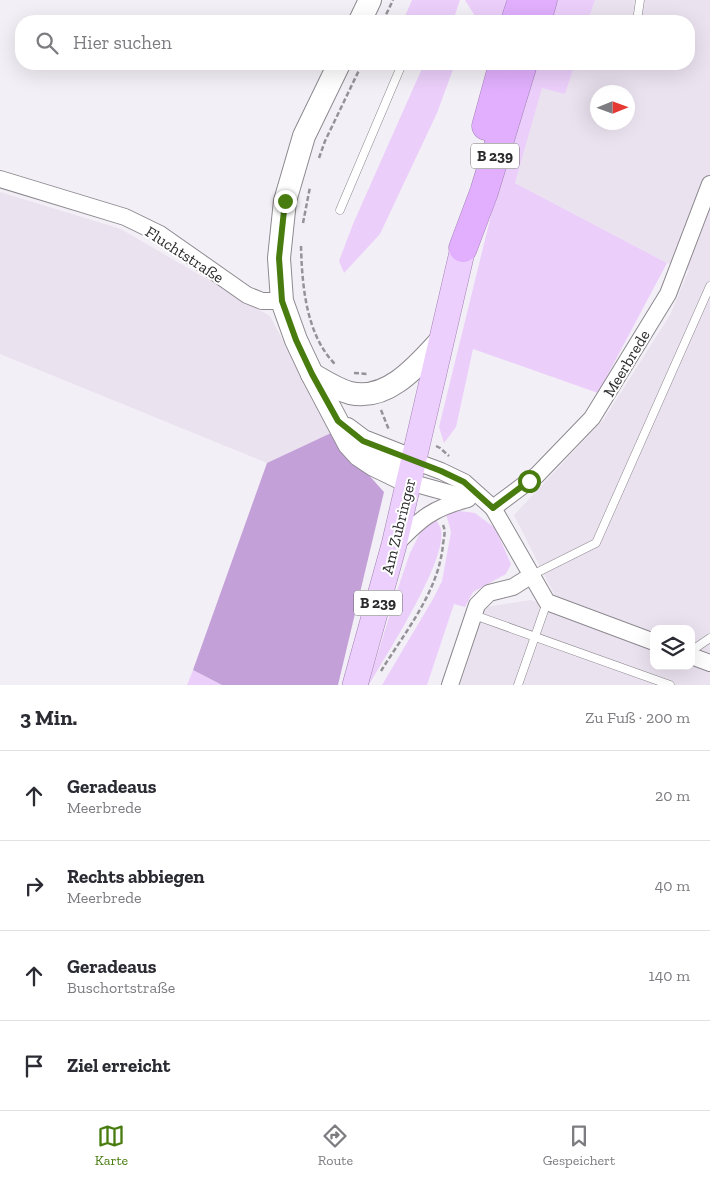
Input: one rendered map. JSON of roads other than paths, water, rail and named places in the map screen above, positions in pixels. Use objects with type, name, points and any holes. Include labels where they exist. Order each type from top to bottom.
[{"type":"highway","points":[[517,15],[522,0]]},
{"type":"highway","points":[[538,15],[543,0]]},
{"type":"highway","name":"Am Zubringer","points":[[462,248],[475,169],[501,70]]},
{"type":"highway","name":"Am Zubringer","points":[[462,248],[484,192],[521,70]]},
{"type":"main road","points":[[363,15],[370,0]]},
{"type":"main road","points":[[336,70],[304,136],[285,201],[279,258],[282,301],[296,340],[338,421],[363,441],[413,461]]},
{"type":"main road","name":"Am Zubringer","points":[[355,685],[394,545],[462,248]]},
{"type":"main road","points":[[312,374],[335,388],[352,393],[365,394],[388,387],[402,378],[421,362],[441,340]]},
{"type":"street","name":"Fluchtstraße","points":[[0,180],[125,217],[160,234],[247,295],[262,301],[282,301]]},
{"type":"street","name":"Meerbrede","points":[[482,502],[537,475],[592,418],[668,294],[710,184]]},
{"type":"street","points":[[413,461],[482,502]]},
{"type":"street","points":[[413,461],[464,482],[482,502],[532,575],[547,602],[650,641]]},
{"type":"street","points":[[394,545],[412,527],[434,510],[451,503],[482,502]]},
{"type":"street","points":[[450,685],[477,605],[489,593],[513,587],[532,575]]},
{"type":"street","points":[[695,657],[710,663]]},
{"type":"lane","points":[[638,15],[640,0]]},
{"type":"lane","points":[[340,210],[399,70]]},
{"type":"lane","points":[[532,575],[596,543],[710,286]]},
{"type":"lane","points":[[518,685],[547,602]]},
{"type":"lane","points":[[474,615],[670,685]]},
{"type":"lane","points":[[695,648],[710,638]]}]
